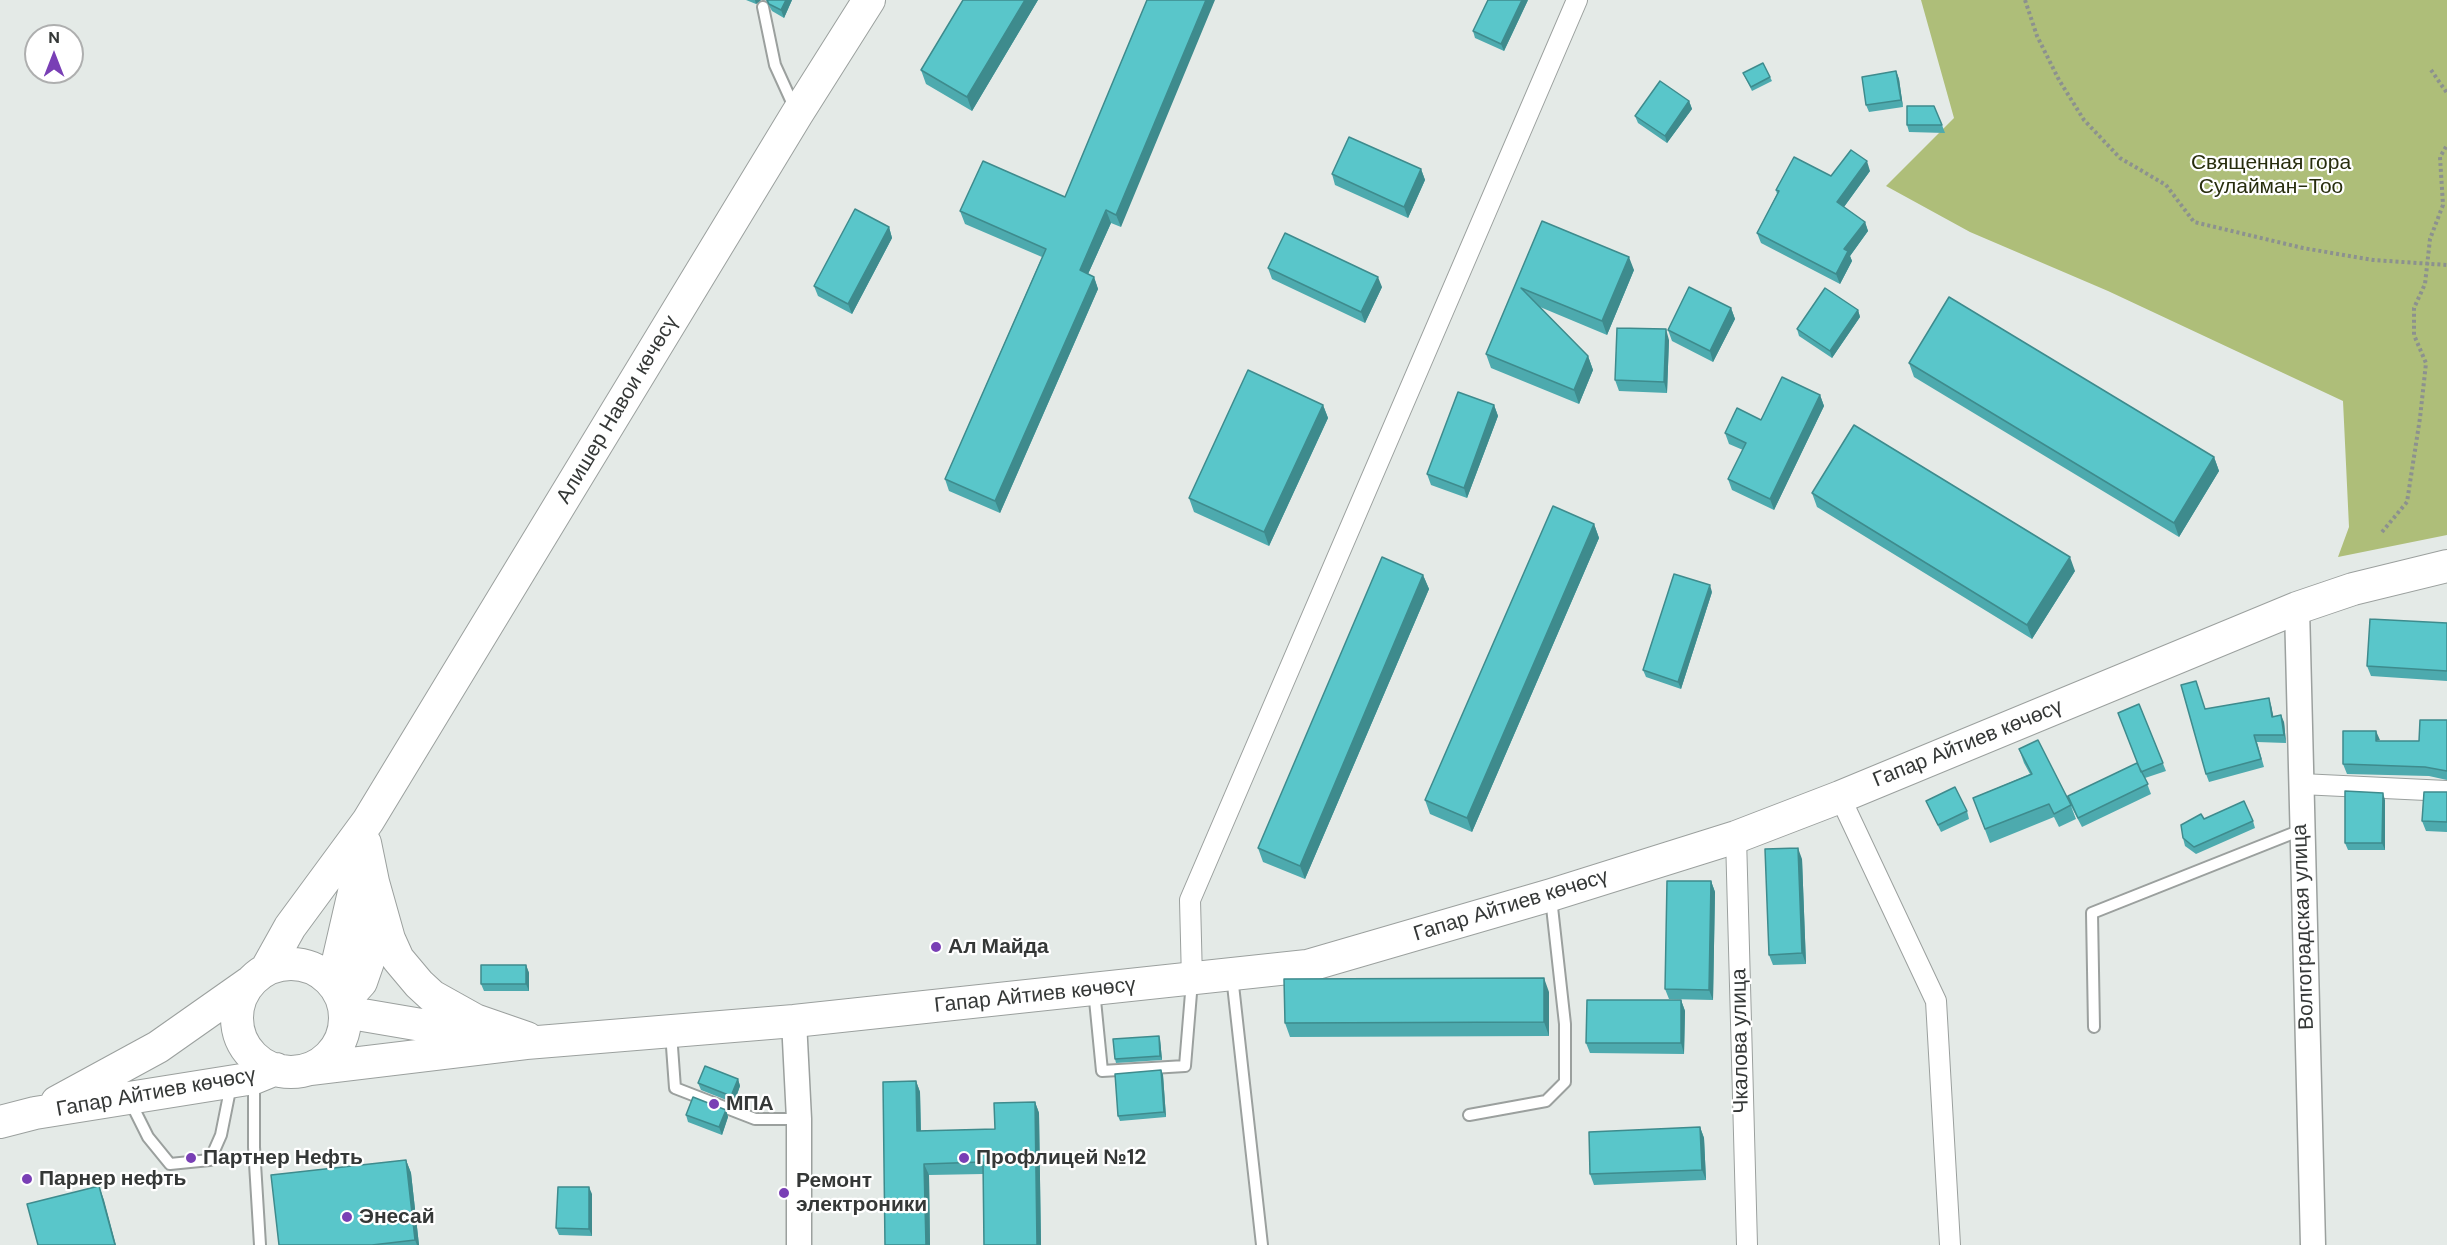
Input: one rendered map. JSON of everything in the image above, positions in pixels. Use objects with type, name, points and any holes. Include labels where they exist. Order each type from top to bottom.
[{"type":"main road","name":"Алишер Навои көчөсү","points":[[258,976],[290,927],[367,832],[797,114],[869,0]]},
{"type":"main road","name":"Гапар Айтиев көчөсү","points":[[310,1069],[534,1042],[671,1033],[794,1021],[1307,966],[1551,895],[1736,837],[1840,797],[2297,608],[2353,589],[2447,566]]},
{"type":"main road","name":"Алишер Навои көчөсү","points":[[341,999],[367,832]]},
{"type":"main road","points":[[367,832],[373,882],[389,939],[398,959],[432,996],[475,1020],[534,1042]]},
{"type":"main road","points":[[341,999],[361,982],[369,959],[373,882]]},
{"type":"main road","points":[[286,964],[297,964],[317,970],[341,999],[345,1022],[340,1042],[327,1058],[310,1069],[254,1076],[255,1058],[242,1039],[237,1016],[243,993],[258,976],[286,964]]},
{"type":"main road","name":"Гапар Айтиев көчөсү","points":[[35,1113],[158,1047],[258,976]]},
{"type":"main road","name":"Гапар Айтиев көчөсү","points":[[341,999],[534,1042]]},
{"type":"main road","name":"Гапар Айтиев көчөсү","points":[[0,1122],[35,1113],[254,1076]]},
{"type":"street","points":[[1192,980],[1190,900],[1577,0]]},
{"type":"street","name":"Волгоградская улица","points":[[2297,608],[2313,1245]]},
{"type":"street","points":[[2301,784],[2447,791]]},
{"type":"street","points":[[1840,797],[1936,1001],[1950,1245]]},
{"type":"street","name":"Чкалова улица","points":[[1736,837],[1747,1245]]},
{"type":"street","points":[[794,1021],[799,1119],[800,1245]]},
{"type":"lane","points":[[763,7],[775,65],[797,114]]},
{"type":"lane","points":[[2094,1027],[2092,913],[2301,830]]},
{"type":"lane","points":[[1468,1115],[1546,1101],[1565,1082],[1565,1024],[1551,895]]},
{"type":"lane","points":[[1232,975],[1262,1245]]},
{"type":"lane","points":[[1094,990],[1102,1071],[1185,1066],[1192,980]]},
{"type":"lane","points":[[671,1033],[675,1088],[755,1119],[799,1119]]},
{"type":"lane","points":[[129,1098],[148,1137],[170,1164],[210,1160],[221,1135],[254,1076]]},
{"type":"lane","points":[[254,1076],[254,1147],[260,1245]]},
{"type":"path","points":[[2025,0],[2037,36],[2059,80],[2084,120],[2121,158],[2166,185],[2194,222],[2303,248],[2373,260],[2447,265]]},
{"type":"path","points":[[2431,70],[2447,93]]},
{"type":"path","points":[[2382,532],[2407,502],[2426,363],[2414,335],[2414,308],[2425,284],[2430,240],[2443,205],[2440,157],[2447,145]]},
{"type":"green space","name":"Священная гора Сулайман-Тоо","points":[[1921,0],[2447,0],[2447,535],[2338,557],[2349,527],[2343,401],[2108,291],[1970,232],[1886,186],[1954,118]]},
{"type":"building","points":[[767,0],[786,0],[781,10],[769,4]]},
{"type":"building","points":[[963,0],[1025,0],[967,97],[921,70]]},
{"type":"building","points":[[1147,0],[1206,0],[1116,215],[1106,210],[1080,270],[1094,277],[995,501],[945,479],[1046,249],[960,211],[983,161],[1065,197]]},
{"type":"building","points":[[1488,0],[1522,0],[1501,44],[1473,31]]},
{"type":"building","points":[[1763,63],[1770,77],[1751,87],[1743,73]]},
{"type":"building","points":[[1896,71],[1901,100],[1866,105],[1862,77]]},
{"type":"building","points":[[1660,81],[1689,101],[1665,136],[1635,116]]},
{"type":"building","points":[[1907,106],[1934,106],[1942,125],[1907,125]]},
{"type":"building","points":[[1349,137],[1421,169],[1404,207],[1332,174]]},
{"type":"building","points":[[1851,150],[1867,161],[1837,202],[1865,222],[1844,249],[1848,251],[1836,274],[1757,233],[1794,157],[1831,176]]},
{"type":"building","points":[[855,209],[889,227],[848,304],[814,286]]},
{"type":"building","points":[[1542,221],[1629,257],[1602,321],[1521,288],[1588,356],[1574,390],[1486,354]]},
{"type":"building","points":[[1285,233],[1378,277],[1361,312],[1268,268]]},
{"type":"building","points":[[1689,287],[1731,308],[1710,351],[1668,330]]},
{"type":"building","points":[[1825,288],[1858,310],[1830,351],[1797,329]]},
{"type":"building","points":[[1949,297],[2214,457],[2174,523],[1909,363]]},
{"type":"building","points":[[1617,328],[1666,329],[1664,382],[1615,380]]},
{"type":"building","points":[[1248,370],[1323,405],[1264,532],[1189,498]]},
{"type":"building","points":[[1782,377],[1820,395],[1770,499],[1728,479],[1746,443],[1725,433],[1737,408],[1761,420]]},
{"type":"building","points":[[1458,392],[1494,405],[1464,488],[1427,474]]},
{"type":"building","points":[[1854,425],[2070,557],[2027,625],[1812,493]]},
{"type":"building","points":[[1553,506],[1594,524],[1467,818],[1425,800]]},
{"type":"building","points":[[1382,557],[1423,575],[1300,866],[1258,848]]},
{"type":"building","points":[[1674,574],[1710,585],[1678,682],[1643,670]]},
{"type":"building","points":[[2370,619],[2447,623],[2447,671],[2367,666]]},
{"type":"building","points":[[2196,681],[2205,709],[2269,698],[2272,717],[2281,715],[2284,735],[2254,735],[2261,759],[2206,774],[2181,685]]},
{"type":"building","points":[[2139,704],[2163,763],[2141,772],[2118,713]]},
{"type":"building","points":[[2420,720],[2447,720],[2447,771],[2425,767],[2343,764],[2343,731],[2376,731],[2376,741],[2419,741]]},
{"type":"building","points":[[2038,740],[2071,805],[2054,814],[2049,804],[1985,829],[1973,798],[2032,774],[2019,749]]},
{"type":"building","points":[[2137,763],[2148,784],[2078,818],[2068,796]]},
{"type":"building","points":[[1955,787],[1967,811],[1938,825],[1926,801]]},
{"type":"building","points":[[2345,791],[2383,793],[2382,843],[2345,843]]},
{"type":"building","points":[[2424,792],[2447,792],[2447,822],[2422,821]]},
{"type":"building","points":[[2244,801],[2253,821],[2194,847],[2183,838],[2181,825],[2201,814],[2204,819]]},
{"type":"building","points":[[1798,848],[1802,953],[1769,955],[1765,849]]},
{"type":"building","points":[[1667,881],[1711,881],[1709,990],[1665,989]]},
{"type":"building","points":[[481,965],[526,965],[526,984],[481,984]]},
{"type":"building","points":[[1544,978],[1544,1022],[1285,1023],[1284,979]]},
{"type":"building","points":[[1587,1000],[1681,1000],[1681,1043],[1586,1043]]},
{"type":"building","points":[[1159,1036],[1160,1056],[1115,1059],[1113,1039]]},
{"type":"building","points":[[705,1066],[738,1079],[731,1096],[698,1083]]},
{"type":"building","points":[[1161,1070],[1164,1112],[1118,1116],[1115,1074]]},
{"type":"building","name":"Профлицей №12","points":[[916,1081],[917,1131],[995,1129],[994,1103],[1035,1102],[1037,1245],[984,1245],[983,1162],[924,1164],[926,1245],[885,1245],[883,1082]]},
{"type":"building","points":[[693,1097],[726,1110],[719,1127],[686,1115]]},
{"type":"building","points":[[1700,1127],[1702,1170],[1590,1174],[1589,1132]]},
{"type":"building","name":"Энесай","points":[[406,1160],[415,1240],[372,1245],[279,1245],[271,1175]]},
{"type":"building","points":[[99,1186],[115,1245],[38,1245],[27,1204]]},
{"type":"building","points":[[558,1187],[589,1187],[589,1229],[556,1228]]},
{"type":"place","name":"Ал Майда","points":[[936,947]]},
{"type":"place","name":"МПА","points":[[714,1104]]},
{"type":"place","name":"Партнер Нефть","points":[[191,1158]]},
{"type":"place","name":"Профлицей №12","points":[[964,1158]]},
{"type":"place","name":"Парнер нефть","points":[[27,1179]]},
{"type":"place","name":"Ремонт электроники","points":[[784,1193]]},
{"type":"place","name":"Энесай","points":[[347,1217]]}]
